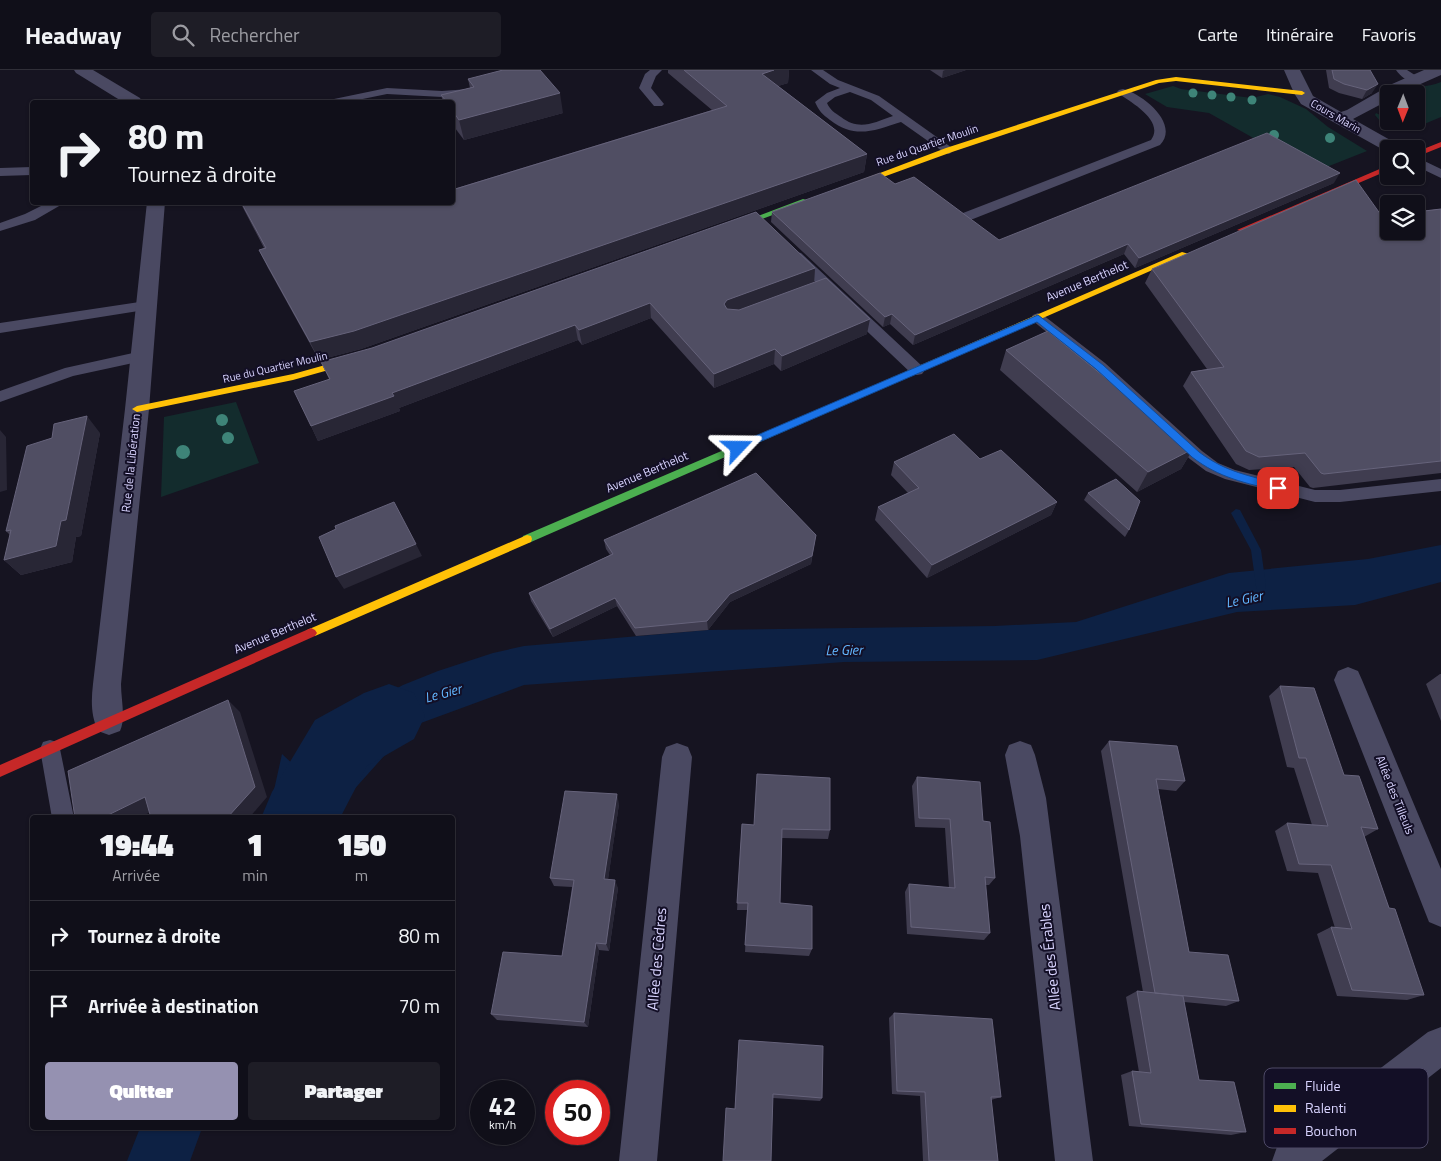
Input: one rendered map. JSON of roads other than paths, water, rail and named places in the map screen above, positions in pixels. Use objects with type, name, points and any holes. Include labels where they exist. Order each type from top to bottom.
[{"type":"main road","name":"Rue du Quartier Moulin","points":[[839,189],[1158,80],[1176,79],[1302,92]]},
{"type":"main road","points":[[1425,151],[1441,144]]},
{"type":"main road","points":[[1228,235],[1380,171]]},
{"type":"main road","points":[[720,232],[821,196]]},
{"type":"main road","name":"Avenue Berthelot","points":[[0,771],[197,682],[1192,251]]},
{"type":"main road","name":"Rue du Quartier Moulin","points":[[137,409],[293,378],[369,356]]},
{"type":"street","points":[[82,70],[131,100]]},
{"type":"street","name":"Cours Marin","points":[[1292,70],[1302,92],[1315,105],[1380,142]]},
{"type":"street","points":[[1338,118],[1368,106],[1408,74],[1438,70]]},
{"type":"street","name":"Rue de la Libération","points":[[109,722],[106,684],[137,409],[156,205]]},
{"type":"street","name":"Allée des Tilleuls","points":[[1348,680],[1441,910]]},
{"type":"street","name":"Allée des Érables","points":[[1020,755],[1036,836],[1074,1161]]},
{"type":"street","name":"Allée des Cèdres","points":[[638,1161],[677,757]]},
{"type":"street","points":[[1411,1068],[1441,1045]]},
{"type":"street","points":[[1291,1161],[1308,1148]]},
{"type":"lane","points":[[657,70],[650,74],[646,88],[658,104]]},
{"type":"lane","points":[[816,70],[834,82],[875,98],[949,150]]},
{"type":"lane","points":[[852,88],[824,98],[821,102],[824,110],[845,126],[861,129],[903,117]]},
{"type":"lane","points":[[343,100],[386,91],[442,94],[479,90]]},
{"type":"lane","points":[[968,216],[1159,140],[1161,134],[1156,117],[1152,111],[1123,92]]},
{"type":"lane","points":[[1425,166],[1441,174]]},
{"type":"lane","points":[[0,172],[30,171]]},
{"type":"lane","points":[[0,227],[30,217],[54,205]]},
{"type":"lane","points":[[757,219],[771,232]]},
{"type":"lane","points":[[785,245],[917,370]]},
{"type":"lane","points":[[810,291],[827,285]]},
{"type":"lane","points":[[0,328],[146,306]]},
{"type":"lane","points":[[1038,318],[1063,336],[1137,400],[1196,455],[1212,467],[1231,475],[1315,496],[1340,496],[1441,485]]},
{"type":"lane","points":[[0,397],[70,372],[142,356]]},
{"type":"lane","points":[[50,749],[62,815]]},
{"type":"water","points":[[1441,545],[1441,582],[1355,605],[1237,612],[1037,660],[844,662],[524,685],[410,727],[350,794],[331,782],[301,751],[354,711],[403,685],[493,653],[524,646],[708,630],[995,626],[1076,622],[1229,573],[1368,559]]},
{"type":"water","points":[[282,754],[340,808],[338,815],[272,815],[270,808]]},
{"type":"water","points":[[139,1130],[201,1130],[190,1161],[127,1161]]},
{"type":"waterway","points":[[1236,513],[1256,550],[1261,586]]},
{"type":"waterway","name":"Le Gier","points":[[301,815],[341,743],[389,716]]}]
